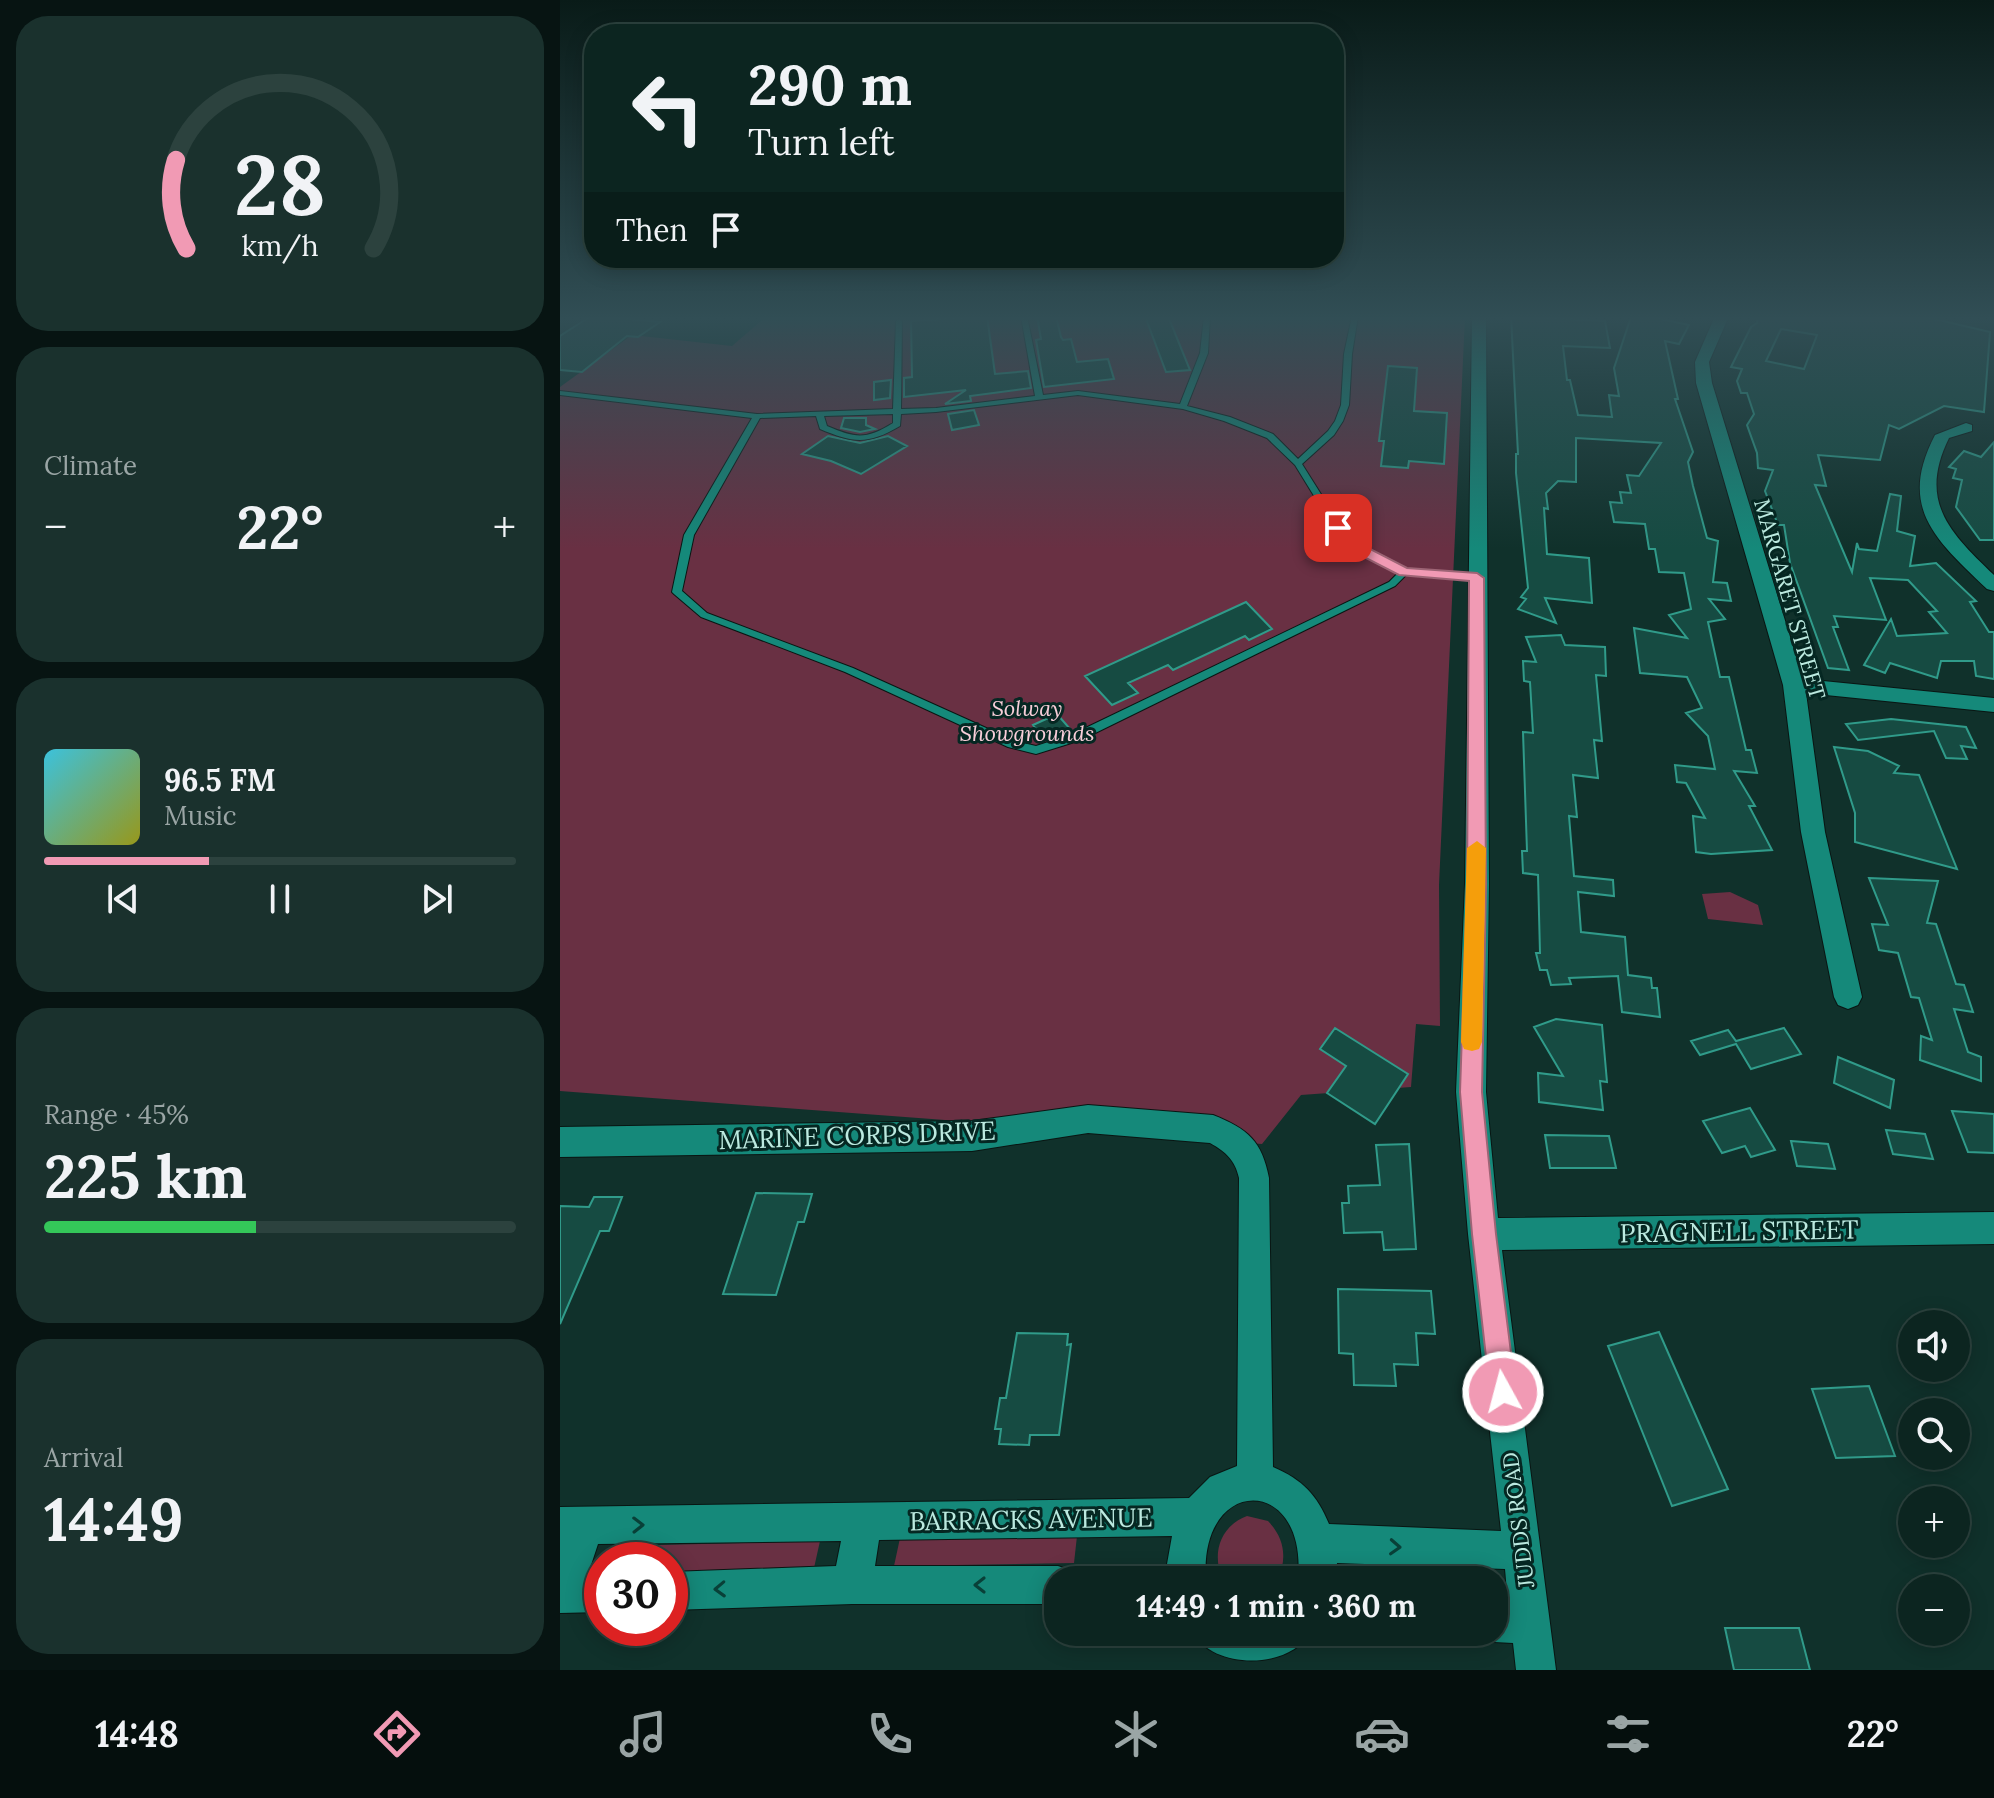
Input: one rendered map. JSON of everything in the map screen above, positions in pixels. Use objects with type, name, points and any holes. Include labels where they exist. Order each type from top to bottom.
[{"type":"street","name":"JUDDS ROAD","points":[[1478,394],[1477,884],[1471,1092],[1484,1234],[1522,1551],[1512,1623],[1536,1670]]},
{"type":"street","name":"MARGARET STREET","points":[[1707,394],[1794,685],[1813,832],[1848,997]]},
{"type":"street","points":[[1966,428],[1943,435],[1927,465],[1925,490],[1933,519],[1959,552],[1994,585]]},
{"type":"street","points":[[1794,685],[1994,705]]},
{"type":"street","name":"MARINE CORPS DRIVE","points":[[560,1142],[972,1136],[1088,1119],[1213,1129],[1234,1140],[1250,1158],[1254,1178],[1255,1481]]},
{"type":"street","name":"PRAGNELL STREET","points":[[1484,1234],[1994,1228]]},
{"type":"street","points":[[1187,1566],[1188,1541],[1198,1517],[1223,1491],[1255,1481],[1276,1487],[1295,1500],[1309,1519],[1317,1562],[1522,1551]]},
{"type":"street","name":"BARRACKS AVENUE","points":[[584,1593],[561,1594],[573,1526],[1198,1517]]},
{"type":"street","points":[[852,1585],[864,1521]]},
{"type":"street","points":[[688,1590],[852,1585],[1044,1585]]},
{"type":"street","points":[[1231,1646],[1249,1659],[1265,1646]]},
{"type":"lane","points":[[568,394],[757,416],[936,410],[1078,394]]},
{"type":"lane","points":[[819,414],[823,427],[857,442],[880,435],[897,424],[897,394]]},
{"type":"lane","points":[[1102,394],[1183,407],[1270,436],[1298,464],[1338,528],[1365,552],[1404,572],[1477,578]]},
{"type":"lane","points":[[1183,407],[1189,394]]},
{"type":"lane","points":[[1298,464],[1331,433],[1339,421],[1346,394]]},
{"type":"lane","points":[[757,416],[689,535],[677,592],[704,615],[849,670],[1012,744],[1036,750],[1077,737],[1392,584],[1404,572]]},
{"type":"green space","name":"Solway Showgrounds","points":[[560,394],[1461,394],[1439,885],[1440,1026],[1416,1024],[1411,1087],[1301,1095],[1262,1144],[560,1091]]},
{"type":"green space","points":[[1730,892],[1758,905],[1763,925],[1708,919],[1702,894]]},
{"type":"green space","points":[[1247,1516],[1268,1521],[1281,1542],[1282,1566],[1219,1566],[1220,1542],[1238,1521]]},
{"type":"green space","points":[[1077,1536],[1074,1563],[894,1566],[900,1538]]},
{"type":"green space","points":[[820,1541],[814,1568],[688,1572],[688,1544]]},
{"type":"building","points":[[874,394],[890,394],[890,398],[874,400]]},
{"type":"building","points":[[904,394],[931,394],[904,397]]},
{"type":"building","points":[[960,394],[986,394],[970,396],[971,401],[945,404]]},
{"type":"building","points":[[1385,394],[1415,394],[1414,411],[1447,413],[1444,464],[1409,461],[1408,468],[1381,466],[1384,441],[1379,441]]},
{"type":"building","points":[[1515,394],[1573,394],[1578,415],[1612,417],[1609,395],[1677,394],[1678,399],[1675,399],[1693,452],[1688,462],[1707,538],[1718,541],[1713,582],[1727,583],[1731,601],[1709,599],[1725,619],[1708,622],[1720,677],[1729,677],[1746,750],[1751,750],[1757,773],[1734,771],[1755,806],[1749,806],[1772,850],[1696,852],[1693,816],[1705,818],[1686,783],[1677,782],[1675,765],[1715,769],[1708,736],[1686,713],[1702,708],[1687,677],[1640,673],[1634,628],[1687,638],[1669,615],[1691,609],[1684,573],[1659,572],[1655,549],[1649,549],[1645,524],[1614,522],[1610,502],[1622,503],[1620,492],[1631,493],[1627,475],[1639,476],[1661,443],[1576,438],[1576,482],[1558,481],[1546,493],[1547,554],[1589,558],[1592,603],[1545,598],[1556,623],[1518,609],[1526,599],[1521,597],[1528,588],[1516,473]]},
{"type":"building","points":[[1747,394],[1985,394],[1984,412],[1944,406],[1899,429],[1889,425],[1880,460],[1818,455],[1826,486],[1815,485],[1852,572],[1857,543],[1859,549],[1877,551],[1890,494],[1901,496],[1897,531],[1915,536],[1910,566],[1936,563],[1976,601],[1970,602],[1989,632],[1994,632],[1994,679],[1976,676],[1974,661],[1941,661],[1937,678],[1890,663],[1885,673],[1864,665],[1891,619],[1897,636],[1947,633],[1929,612],[1937,611],[1908,580],[1870,578],[1886,620],[1834,616],[1838,627],[1833,627],[1849,670],[1828,668],[1790,563],[1784,525],[1778,525],[1765,491],[1773,470],[1758,468],[1757,453],[1747,425],[1754,414]]},
{"type":"building","points":[[974,410],[979,425],[952,430],[948,414]]},
{"type":"building","points":[[844,418],[866,418],[866,425],[875,429],[860,432],[841,428]]},
{"type":"building","points":[[828,436],[860,443],[888,436],[907,446],[861,474],[831,461],[802,454]]},
{"type":"building","points":[[1994,442],[1994,540],[1980,540],[1956,507],[1962,480],[1953,478],[1956,469],[1949,467],[1964,451],[1981,457]]},
{"type":"building","points":[[1246,602],[1272,629],[1249,640],[1245,636],[1173,670],[1168,665],[1128,683],[1138,693],[1112,705],[1085,676]]},
{"type":"building","points":[[1561,635],[1565,645],[1605,647],[1606,676],[1596,675],[1602,741],[1594,740],[1598,778],[1573,775],[1577,817],[1569,816],[1574,876],[1613,880],[1614,896],[1578,892],[1581,932],[1625,937],[1628,975],[1651,978],[1652,988],[1657,988],[1660,1017],[1622,1012],[1618,976],[1569,978],[1571,984],[1551,985],[1547,970],[1540,970],[1536,953],[1540,953],[1538,875],[1523,873],[1522,851],[1527,851],[1523,732],[1533,733],[1530,682],[1524,681],[1523,661],[1536,662],[1526,637]]},
{"type":"building","points":[[1057,714],[1071,730],[1045,740],[1033,725]]},
{"type":"building","points":[[1891,719],[1966,727],[1976,748],[1961,746],[1967,759],[1946,758],[1934,731],[1858,740],[1846,724]]},
{"type":"building","points":[[1834,747],[1868,751],[1899,766],[1894,773],[1919,775],[1957,869],[1855,842],[1855,813]]},
{"type":"building","points":[[1869,878],[1938,881],[1927,923],[1936,924],[1956,984],[1964,985],[1973,1012],[1954,1009],[1968,1052],[1981,1057],[1981,1081],[1920,1060],[1921,1036],[1932,1040],[1919,998],[1911,997],[1898,953],[1879,950],[1872,924],[1888,925]]},
{"type":"building","points":[[1556,1019],[1602,1025],[1607,1082],[1600,1081],[1603,1110],[1539,1102],[1538,1073],[1563,1076],[1534,1027]]},
{"type":"building","points":[[1335,1028],[1408,1074],[1375,1124],[1327,1093],[1346,1066],[1320,1049]]},
{"type":"building","points":[[1784,1028],[1801,1054],[1751,1069],[1736,1044],[1700,1055],[1691,1041],[1728,1030],[1736,1041]]},
{"type":"building","points":[[1838,1057],[1894,1080],[1890,1108],[1834,1083]]},
{"type":"building","points":[[1750,1108],[1775,1150],[1751,1157],[1745,1146],[1722,1153],[1703,1121]]},
{"type":"building","points":[[1952,1111],[1994,1114],[1994,1153],[1968,1152]]},
{"type":"building","points":[[1886,1130],[1925,1134],[1933,1159],[1893,1154]]},
{"type":"building","points":[[1545,1135],[1609,1136],[1616,1168],[1550,1168]]},
{"type":"building","points":[[1791,1141],[1828,1144],[1835,1169],[1797,1166]]},
{"type":"building","points":[[1409,1144],[1416,1249],[1384,1250],[1382,1232],[1344,1233],[1342,1203],[1349,1203],[1348,1186],[1380,1185],[1376,1145]]},
{"type":"building","points":[[756,1193],[812,1194],[804,1222],[798,1222],[776,1295],[723,1294]]},
{"type":"building","points":[[594,1197],[622,1197],[609,1231],[600,1231],[560,1324],[560,1206],[589,1207]]},
{"type":"building","points":[[1338,1289],[1431,1291],[1435,1334],[1416,1333],[1418,1365],[1394,1364],[1396,1386],[1354,1385],[1353,1354],[1339,1353]]},
{"type":"building","points":[[1659,1332],[1728,1489],[1672,1506],[1608,1346]]},
{"type":"building","points":[[1017,1333],[1068,1334],[1067,1345],[1071,1344],[1059,1435],[1030,1435],[1029,1445],[999,1444],[1001,1429],[995,1429],[1000,1398],[1006,1398]]},
{"type":"building","points":[[1869,1386],[1895,1456],[1836,1458],[1812,1389]]},
{"type":"building","points":[[1725,1628],[1799,1628],[1810,1670],[1734,1670]]},
{"type":"slow traffic","points":[[1472,1042],[1477,848]]},
{"type":"route","points":[[1338,528],[1365,552],[1404,572],[1477,578],[1477,884],[1471,1092],[1503,1392]]}]
